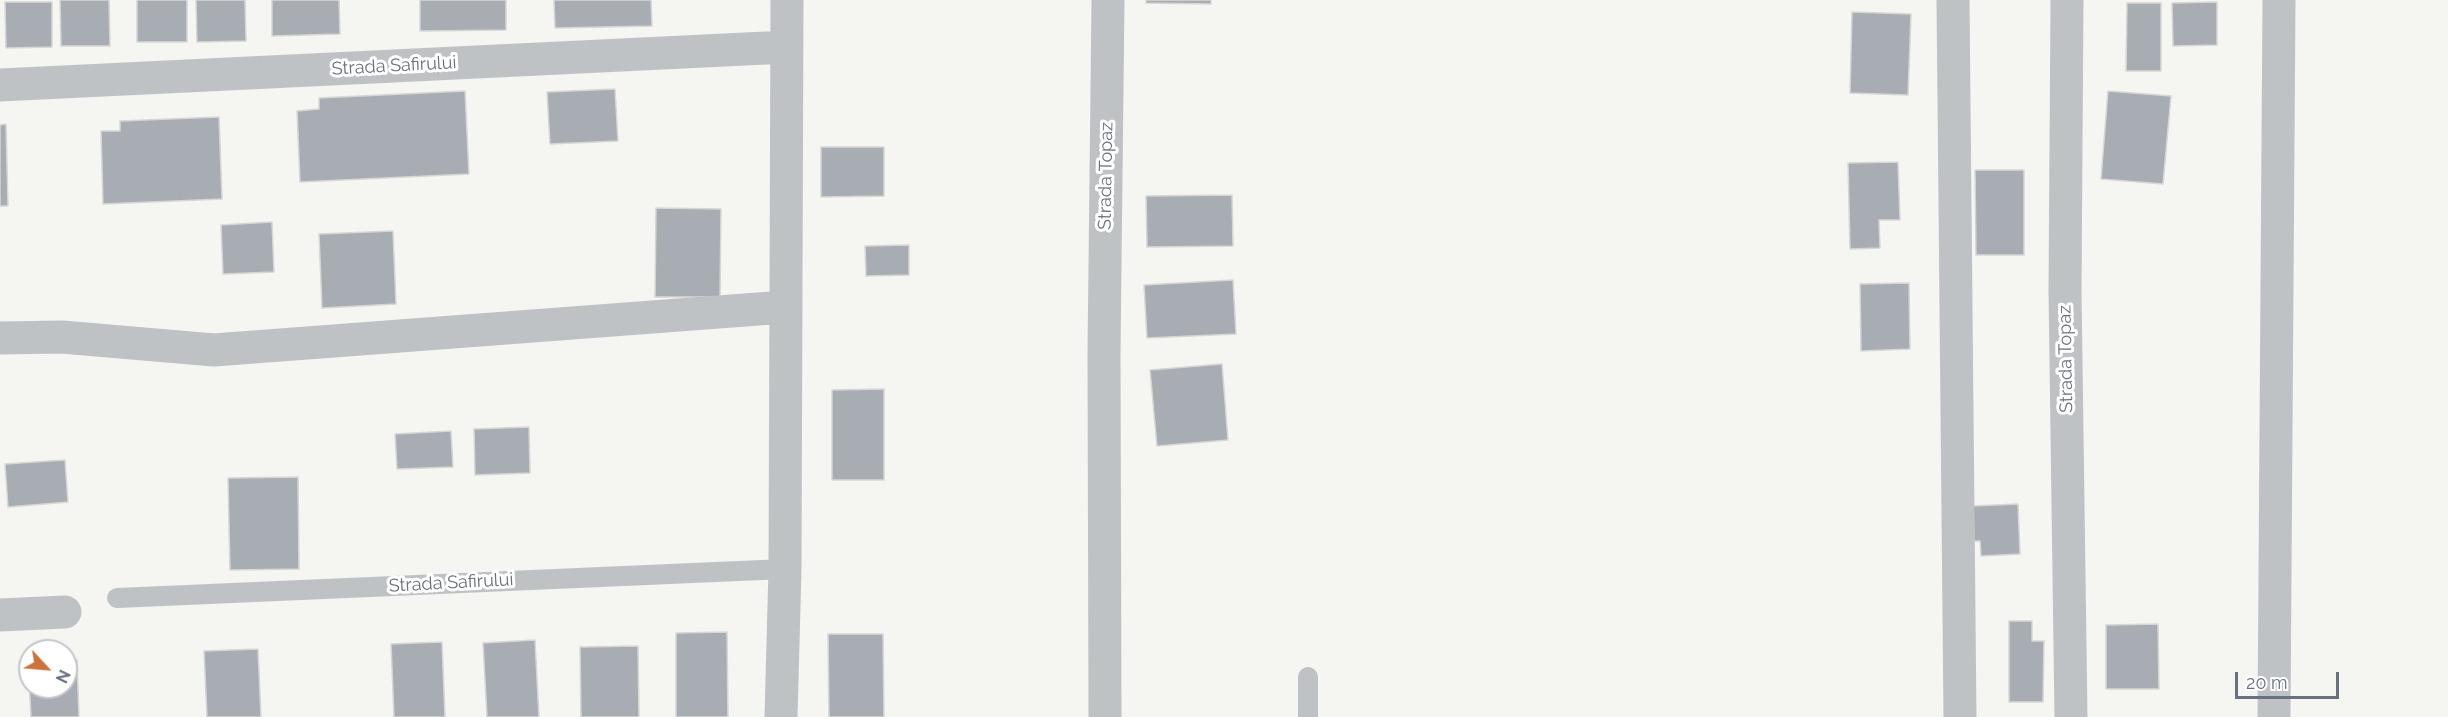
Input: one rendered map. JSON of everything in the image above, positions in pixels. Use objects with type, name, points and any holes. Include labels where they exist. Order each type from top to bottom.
[{"type":"street","points":[[781,717],[785,569],[787,0]]},
{"type":"street","name":"Strada Topaz","points":[[1105,717],[1104,353],[1108,0]]},
{"type":"street","points":[[1953,0],[1960,717]]},
{"type":"street","name":"Strada Topaz","points":[[2067,0],[2065,291],[2071,717]]},
{"type":"street","points":[[2274,717],[2279,0]]},
{"type":"street","name":"Strada Safirului","points":[[0,85],[787,47]]},
{"type":"street","points":[[0,338],[62,337],[214,350],[785,307]]},
{"type":"street","points":[[0,615],[65,612]]},
{"type":"lane","name":"Strada Safirului","points":[[117,598],[785,569]]},
{"type":"lane","points":[[1308,677],[1308,717]]},
{"type":"building","points":[[60,0],[109,0],[110,46],[61,46]]},
{"type":"building","points":[[137,0],[187,0],[187,42],[137,42]]},
{"type":"building","points":[[196,0],[245,0],[246,41],[197,42]]},
{"type":"building","points":[[272,0],[339,0],[340,34],[272,36]]},
{"type":"building","points":[[420,0],[506,0],[506,30],[420,31]]},
{"type":"building","points":[[554,0],[651,0],[652,26],[555,28]]},
{"type":"building","points":[[1146,0],[1211,0],[1211,4],[1146,3]]},
{"type":"building","points":[[5,2],[52,2],[52,47],[6,48]]},
{"type":"building","points":[[2217,2],[2217,45],[2173,46],[2172,3]]},
{"type":"building","points":[[2127,3],[2161,3],[2161,71],[2126,71]]},
{"type":"building","points":[[1852,12],[1911,14],[1908,95],[1850,93]]},
{"type":"building","points":[[615,89],[618,141],[550,144],[547,92]]},
{"type":"building","points":[[465,91],[469,174],[300,182],[297,111],[319,109],[319,98]]},
{"type":"building","points":[[2108,91],[2171,96],[2163,184],[2101,179]]},
{"type":"building","points":[[219,117],[222,199],[103,204],[101,131],[120,131],[120,121]]},
{"type":"building","points":[[6,124],[8,206],[0,206],[0,125]]},
{"type":"building","points":[[821,147],[884,147],[884,196],[821,197]]},
{"type":"building","points":[[1898,162],[1900,220],[1879,220],[1880,248],[1850,249],[1848,163]]},
{"type":"building","points":[[1975,170],[2024,170],[2024,255],[1976,255]]},
{"type":"building","points":[[1232,195],[1233,246],[1147,247],[1146,196]]},
{"type":"building","points":[[656,208],[721,209],[720,297],[655,297]]},
{"type":"building","points":[[272,222],[274,272],[223,274],[221,225]]},
{"type":"building","points":[[393,231],[396,304],[322,308],[319,234]]},
{"type":"building","points":[[909,245],[909,275],[866,276],[865,246]]},
{"type":"building","points":[[1233,280],[1236,334],[1147,338],[1144,285]]},
{"type":"building","points":[[1909,283],[1910,349],[1861,351],[1860,284]]},
{"type":"building","points":[[1222,364],[1228,440],[1157,446],[1150,370]]},
{"type":"building","points":[[884,389],[884,480],[832,480],[832,390]]},
{"type":"building","points":[[529,427],[530,473],[475,475],[474,429]]},
{"type":"building","points":[[451,431],[453,467],[397,469],[395,434]]},
{"type":"building","points":[[65,460],[68,502],[8,507],[5,464]]},
{"type":"building","points":[[298,477],[299,569],[230,570],[228,478]]},
{"type":"building","points":[[2018,504],[2020,554],[1981,556],[1980,541],[1974,541],[1973,506]]},
{"type":"building","points":[[2009,621],[2032,621],[2032,641],[2044,641],[2043,702],[2009,702]]},
{"type":"building","points":[[2158,624],[2159,689],[2106,689],[2106,625]]},
{"type":"building","points":[[727,632],[728,717],[676,717],[676,633]]},
{"type":"building","points":[[828,634],[883,634],[884,717],[829,717]]},
{"type":"building","points":[[535,640],[539,717],[487,717],[483,643]]},
{"type":"building","points":[[442,642],[445,717],[394,717],[391,644]]},
{"type":"building","points":[[638,646],[639,717],[581,717],[580,647]]},
{"type":"building","points":[[258,649],[261,717],[207,717],[204,651]]},
{"type":"building","points":[[78,688],[79,717],[31,717],[30,699],[78,699]]}]
